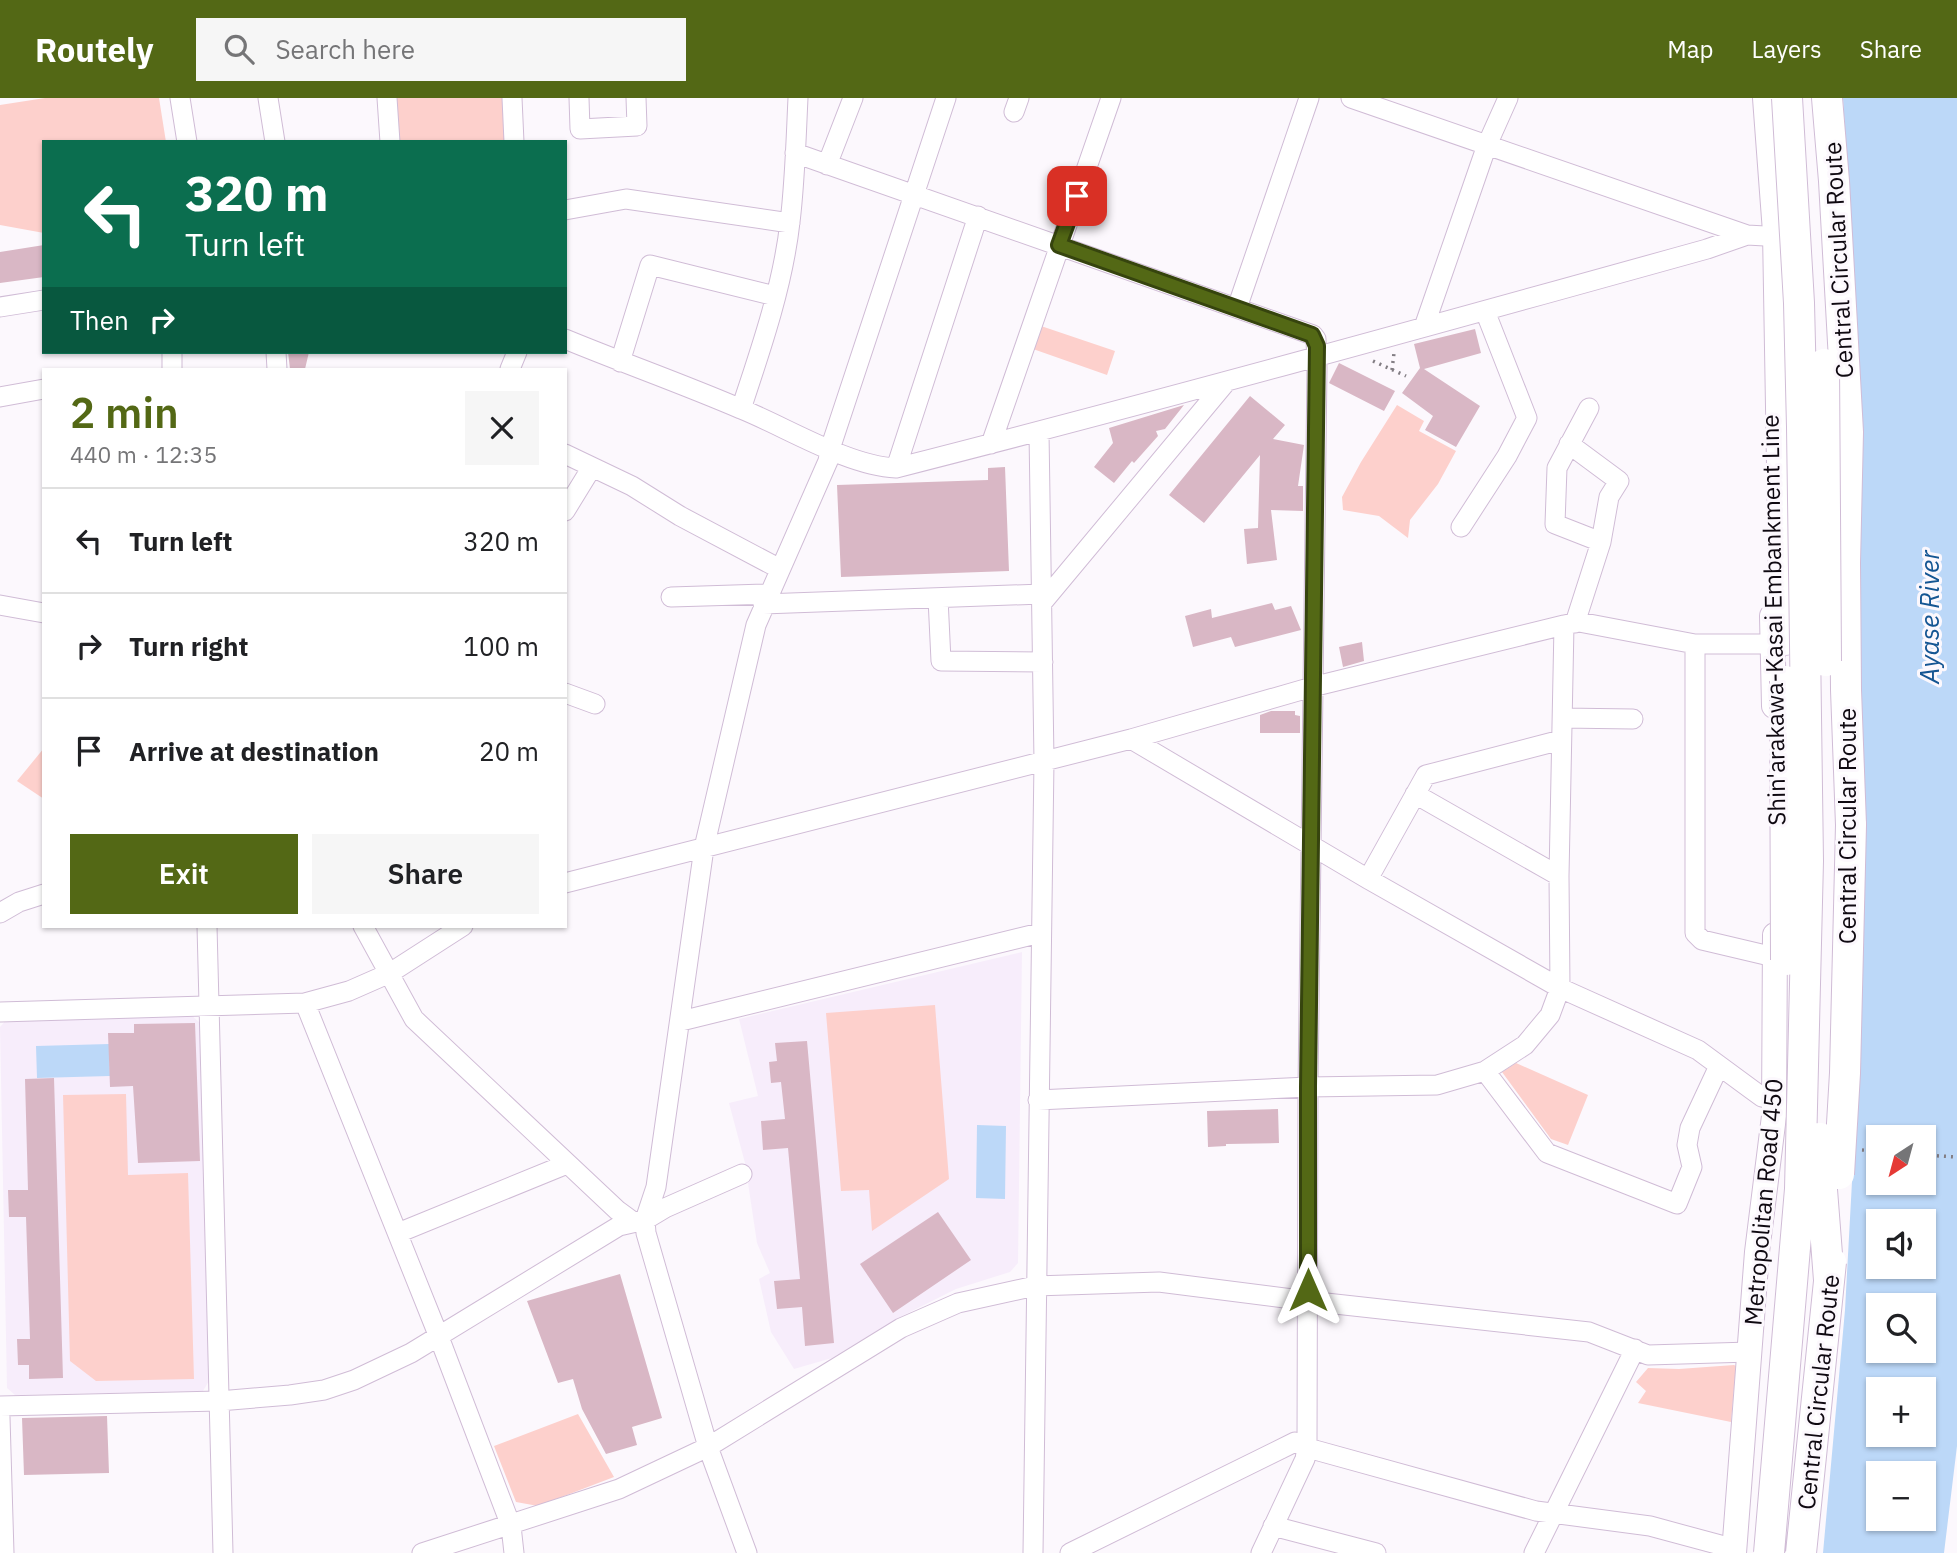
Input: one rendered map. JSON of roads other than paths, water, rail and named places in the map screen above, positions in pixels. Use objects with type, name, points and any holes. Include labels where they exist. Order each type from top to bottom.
[{"type":"highway","points":[[1768,98],[1778,232],[1785,640],[1786,941],[1783,1106],[1786,1280],[1783,1401]]},
{"type":"highway","name":"Central Circular Route","points":[[1769,1553],[1800,1189],[1808,861],[1802,413],[1787,98]]},
{"type":"highway","points":[[1810,98],[1824,364],[1827,859],[1820,1164],[1829,1280]]},
{"type":"highway","name":"Central Circular Route","points":[[1801,1553],[1829,1280],[1845,1073],[1851,825],[1845,588],[1848,432],[1827,98]]},
{"type":"main road","name":"Shin'arakawa-Kasai Embankment Line","points":[[1755,98],[1756,235],[1779,850]]},
{"type":"main road","name":"Shin'arakawa-Kasai Embankment Line","points":[[1779,850],[1816,638],[1807,291],[1796,98]]},
{"type":"main road","name":"Metropolitan Road 450","points":[[1734,1551],[1757,1252],[1775,1100],[1774,957],[1779,850]]},
{"type":"street","points":[[180,98],[187,140]]},
{"type":"street","points":[[268,98],[275,140]]},
{"type":"street","points":[[387,98],[390,140]]},
{"type":"street","points":[[512,98],[514,140]]},
{"type":"street","points":[[579,98],[580,129],[637,126],[636,98]]},
{"type":"street","points":[[741,409],[754,375],[775,296],[790,223],[798,154],[798,98]]},
{"type":"street","points":[[827,164],[853,98]]},
{"type":"street","points":[[639,1220],[656,1187],[704,848],[756,625],[828,461],[946,98]]},
{"type":"street","points":[[991,444],[1111,98]]},
{"type":"street","points":[[1237,308],[1309,98]]},
{"type":"street","points":[[1351,98],[1756,235]]},
{"type":"street","points":[[1424,327],[1487,145],[1508,98]]},
{"type":"street","points":[[798,154],[1237,308],[1312,335],[1316,339],[1307,1447],[1305,1459],[1261,1553]]},
{"type":"street","points":[[567,210],[626,200],[790,223]]},
{"type":"street","points":[[896,468],[978,216]]},
{"type":"street","points":[[567,340],[741,409],[830,449],[883,467],[896,468],[1039,432],[1756,235]]},
{"type":"street","points":[[620,362],[650,265],[775,296]]},
{"type":"street","points":[[0,307],[42,300]]},
{"type":"street","points":[[1461,527],[1507,456],[1527,418],[1485,310]]},
{"type":"street","points":[[671,597],[1042,598],[1227,381]]},
{"type":"street","points":[[0,397],[42,388]]},
{"type":"street","points":[[1589,408],[1557,468],[1555,524],[1601,542]]},
{"type":"street","points":[[1033,1553],[1044,761],[1039,432]]},
{"type":"street","points":[[1038,1100],[1308,1087],[1437,1085],[1485,1071],[1525,1045],[1539,1030],[1550,1015],[1560,988],[1561,740],[1569,624],[1601,542],[1609,497],[1619,481],[1569,444]]},
{"type":"street","points":[[567,455],[632,486],[680,516],[780,569]]},
{"type":"street","points":[[567,508],[592,467]]},
{"type":"street","points":[[938,598],[941,661],[1043,662]]},
{"type":"street","points":[[0,605],[42,613]]},
{"type":"street","points":[[567,883],[1131,739],[1312,687],[1569,624],[1695,644],[1772,644]]},
{"type":"street","points":[[1695,644],[1695,933],[1702,940],[1774,957]]},
{"type":"street","points":[[567,694],[595,704]]},
{"type":"street","points":[[1563,718],[1633,719]]},
{"type":"street","points":[[1131,739],[1368,879],[1560,988],[1698,1049],[1762,1097],[1775,1100]]},
{"type":"street","points":[[1368,879],[1426,775],[1561,740]]},
{"type":"street","points":[[1415,793],[1559,876]]},
{"type":"street","points":[[0,913],[19,902],[42,895]]},
{"type":"street","points":[[207,928],[223,1553]]},
{"type":"street","points":[[364,928],[414,1019],[617,1210],[639,1220],[646,1233],[708,1447],[747,1553]]},
{"type":"street","points":[[0,1012],[305,1003],[349,991],[390,973],[460,928]]},
{"type":"street","points":[[681,1021],[1040,933]]},
{"type":"street","points":[[305,1003],[439,1336],[511,1526],[514,1553]]},
{"type":"street","points":[[1485,1071],[1547,1153],[1677,1204],[1692,1167],[1687,1145],[1690,1128],[1719,1066]]},
{"type":"street","points":[[398,1233],[567,1164]]},
{"type":"street","points":[[0,1406],[219,1401],[324,1390],[382,1367],[439,1336],[619,1226],[639,1220],[742,1174]]},
{"type":"street","points":[[422,1553],[619,1489],[708,1447],[901,1328],[958,1303],[1035,1286],[1159,1282],[1589,1332],[1648,1355],[1751,1352]]},
{"type":"street","points":[[1534,1553],[1634,1349]]},
{"type":"street","points":[[0,1417],[4,1553]]},
{"type":"street","points":[[1070,1553],[1295,1442],[1536,1511],[1650,1526],[1734,1551]]},
{"type":"street","points":[[1273,1526],[1376,1553]]},
{"type":"water","name":"Ayase River","points":[[1843,98],[1957,98],[1957,1446],[1944,1553],[1823,1553],[1845,1310],[1860,1035],[1853,261]]},
{"type":"water","points":[[109,1044],[110,1076],[37,1078],[36,1046]]},
{"type":"water","points":[[977,1125],[1006,1126],[1005,1199],[976,1198]]}]
